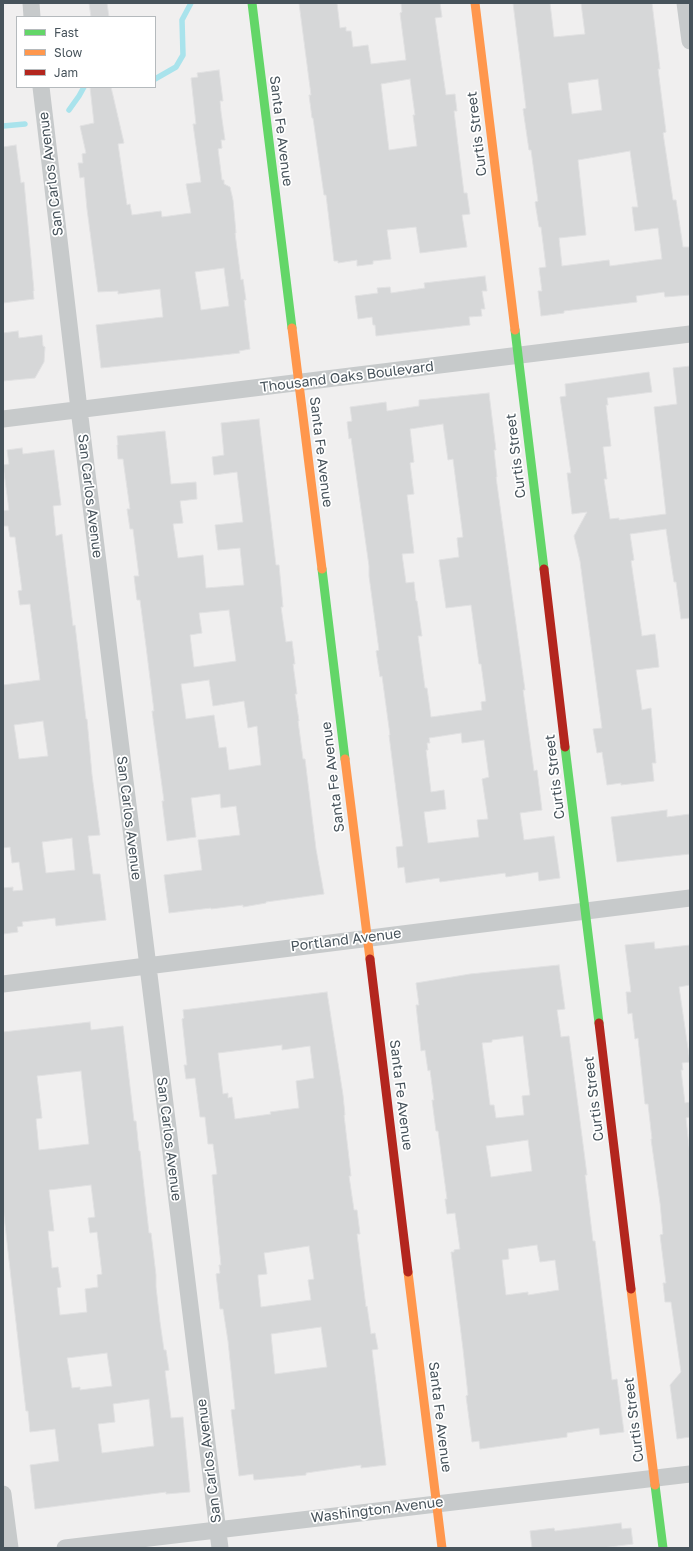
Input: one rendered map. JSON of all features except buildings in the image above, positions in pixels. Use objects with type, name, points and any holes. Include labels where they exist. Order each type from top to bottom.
[{"type":"street","points":[[30,3],[32,16]]},
{"type":"street","name":"Santa Fe Avenue","points":[[252,3],[442,1548]]},
{"type":"street","name":"Curtis Street","points":[[475,3],[663,1548]]},
{"type":"street","points":[[685,3],[690,41]]},
{"type":"street","name":"San Carlos Avenue","points":[[41,88],[147,965],[220,1548]]},
{"type":"street","name":"Thousand Oaks Boulevard","points":[[3,419],[690,334]]},
{"type":"street","name":"Portland Avenue","points":[[3,984],[690,898]]},
{"type":"street","name":"Washington Avenue","points":[[65,1548],[690,1474]]},
{"type":"street","points":[[3,1494],[10,1548]]},
{"type":"waterway","points":[[156,78],[176,67],[183,55],[182,20],[191,3]]},
{"type":"waterway","points":[[69,110],[83,88]]},
{"type":"waterway","points":[[3,126],[25,124]]},
{"type":"traffic: fast","points":[[252,3],[292,328]]},
{"type":"traffic: fast","points":[[515,330],[544,569]]},
{"type":"traffic: fast","points":[[322,569],[345,759]]},
{"type":"traffic: fast","points":[[565,747],[599,1023]]},
{"type":"traffic: fast","points":[[655,1485],[663,1548]]},
{"type":"traffic: slow","points":[[475,3],[515,330]]},
{"type":"traffic: slow","points":[[292,328],[322,569]]},
{"type":"traffic: slow","points":[[345,759],[370,959]]},
{"type":"traffic: slow","points":[[408,1272],[442,1548]]},
{"type":"traffic: slow","points":[[631,1289],[655,1485]]},
{"type":"traffic: jam","points":[[544,569],[565,747]]},
{"type":"traffic: jam","points":[[370,959],[408,1272]]},
{"type":"traffic: jam","points":[[599,1023],[631,1289]]}]
